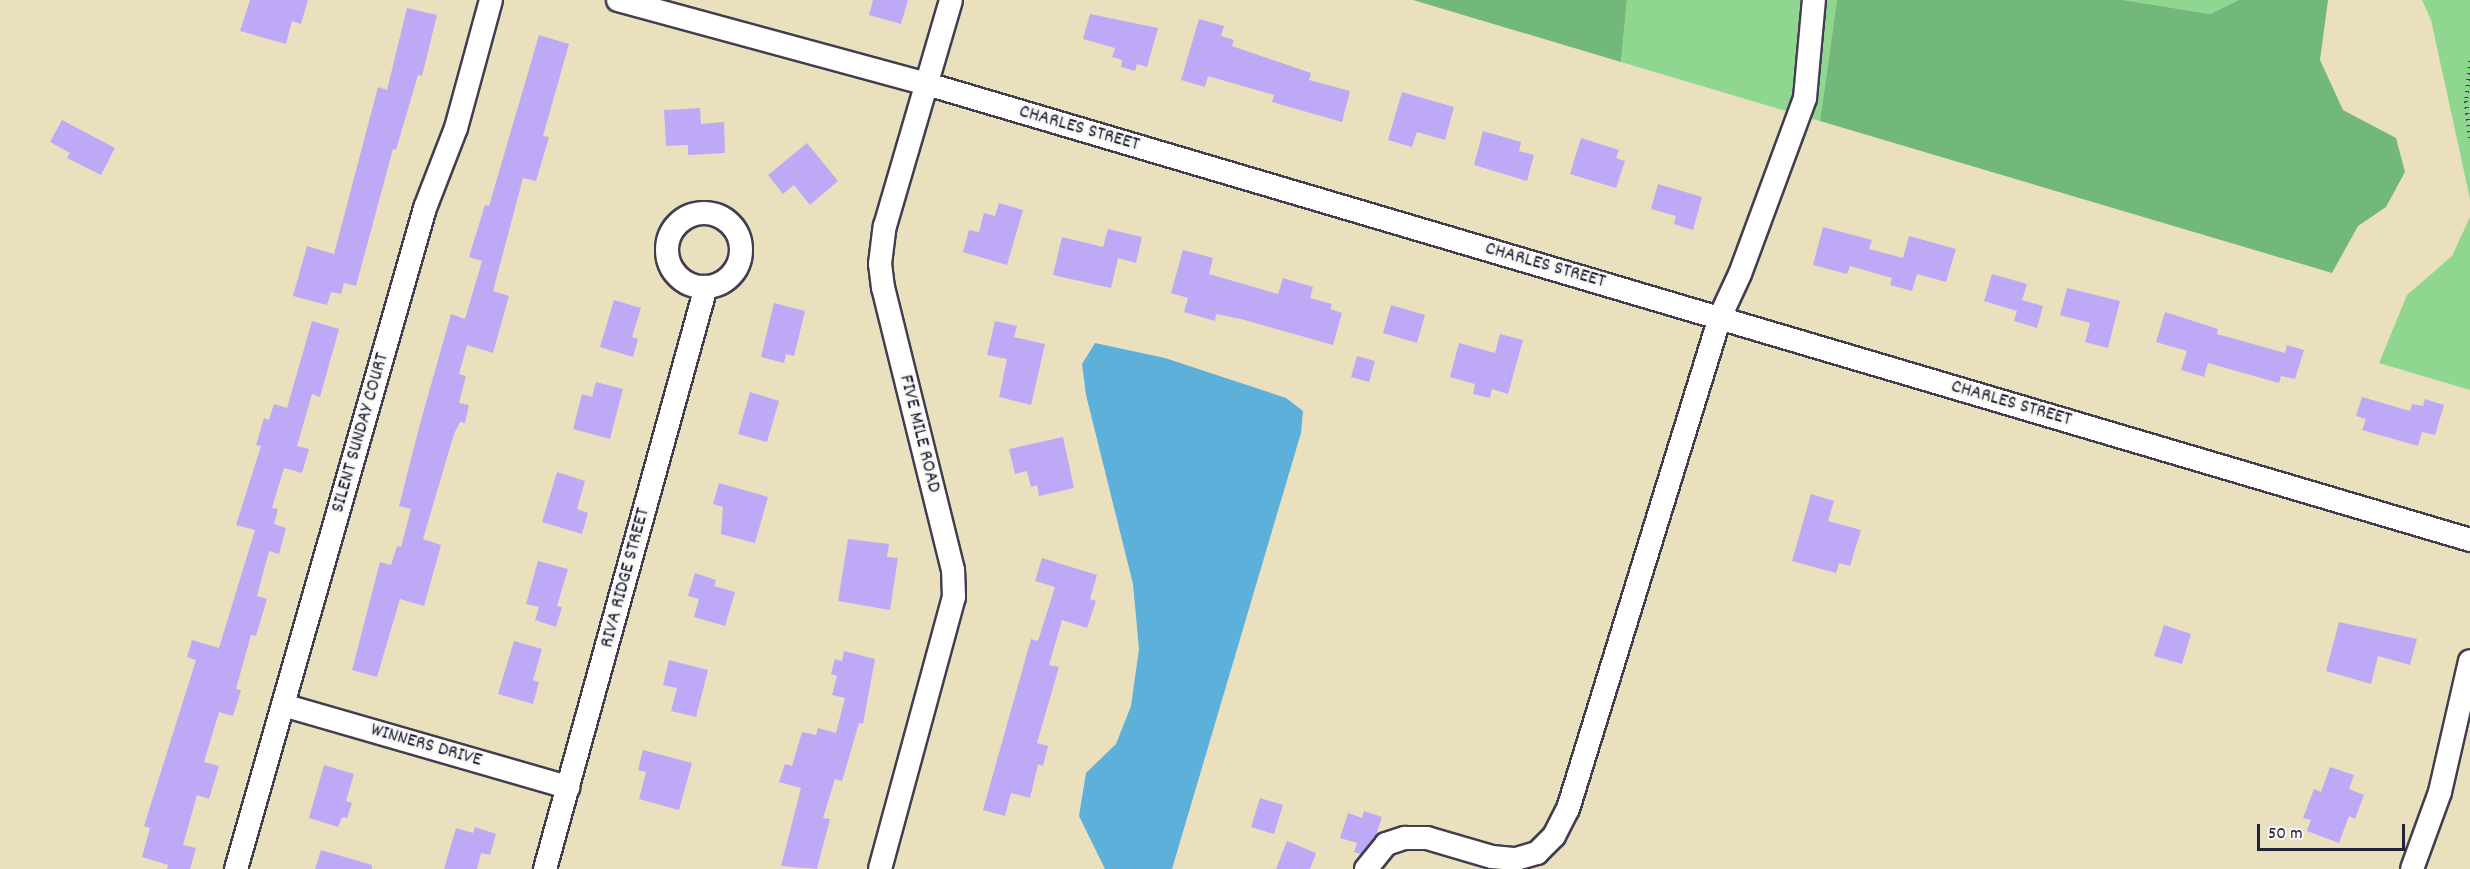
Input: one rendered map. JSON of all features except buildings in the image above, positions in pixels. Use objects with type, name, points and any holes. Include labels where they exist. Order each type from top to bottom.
[{"type":"street","name":"SILENT SUNDAY COURT","points":[[236,869],[425,208],[456,128],[491,0]]},
{"type":"street","name":"CHARLES STREET","points":[[618,0],[927,84],[2470,540]]},
{"type":"street","name":"FIVE MILE ROAD","points":[[880,869],[954,597],[953,570],[883,288],[880,264],[885,226],[951,0]]},
{"type":"street","points":[[1366,869],[1386,844],[1405,838],[1426,838],[1492,857],[1516,859],[1538,853],[1554,836],[1568,809],[1720,317],[1740,274],[1805,98],[1814,0]]},
{"type":"street","name":"RIVA RIDGE STREET","points":[[545,869],[706,287]]},
{"type":"street","points":[[2412,869],[2440,792],[2470,661]]},
{"type":"street","name":"WINNERS DRIVE","points":[[283,705],[568,787]]},
{"type":"path","points":[[2470,61],[2466,101],[2470,138]]},
{"type":"green space","points":[[1413,0],[1627,0],[1621,62]]},
{"type":"green space","points":[[1627,0],[1837,0],[1820,121],[1621,62]]},
{"type":"green space","points":[[1837,0],[2123,0],[2210,14],[2239,0],[2328,0],[2320,60],[2343,110],[2396,138],[2405,172],[2386,207],[2358,226],[2332,273],[1820,121]]},
{"type":"green space","points":[[2123,0],[2239,0],[2210,14]]},
{"type":"green space","points":[[2422,0],[2470,0],[2470,199],[2431,20]]},
{"type":"green space","points":[[2470,217],[2470,390],[2379,363],[2407,295],[2452,256]]},
{"type":"water","points":[[1095,343],[1165,358],[1286,398],[1303,411],[1301,433],[1172,869],[1105,869],[1079,816],[1086,773],[1116,744],[1131,706],[1139,649],[1133,584],[1086,395],[1082,364]]}]
